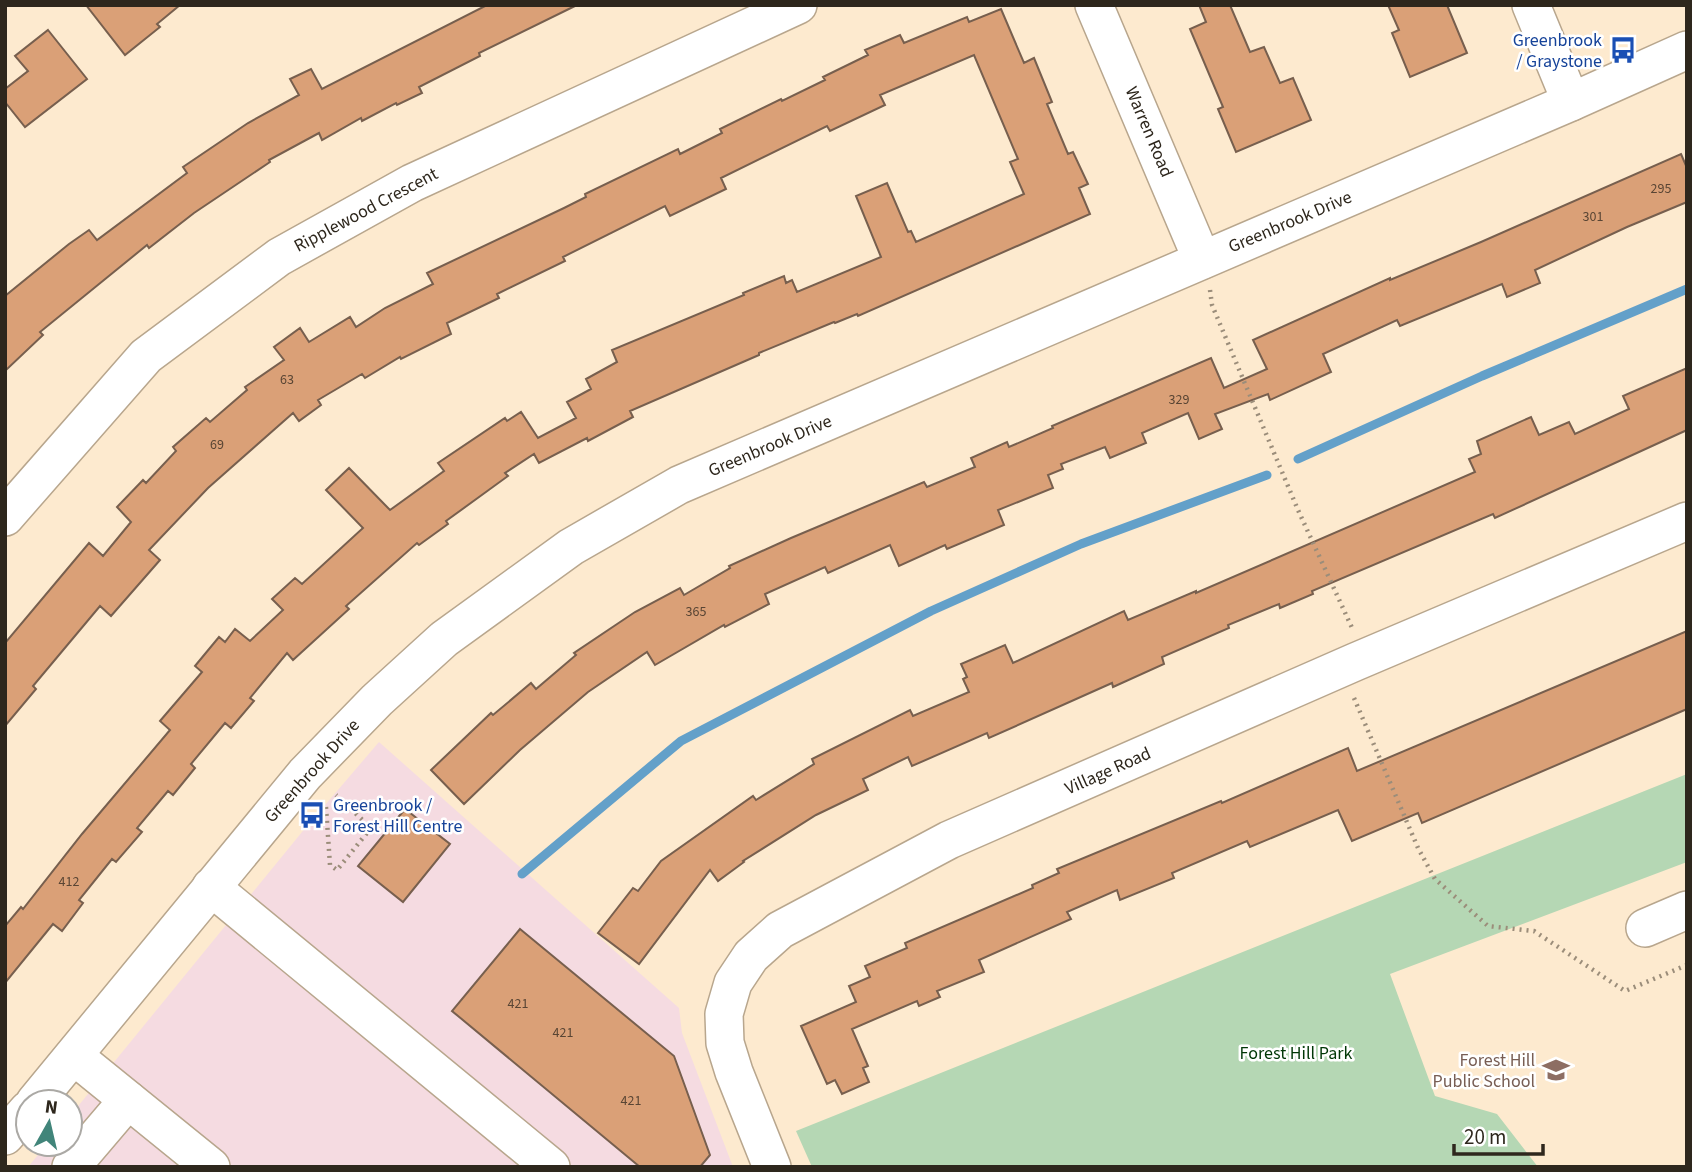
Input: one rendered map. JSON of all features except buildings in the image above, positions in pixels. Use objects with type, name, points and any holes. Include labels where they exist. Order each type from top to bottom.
[{"type":"street","name":"Ripplewood Crescent","points":[[5,517],[146,356],[279,257],[412,183],[797,5]]},
{"type":"street","name":"Warren Road","points":[[1094,5],[1202,260]]},
{"type":"street","points":[[1531,5],[1571,102]]},
{"type":"street","name":"Greenbrook Drive","points":[[47,1088],[305,774],[377,700],[444,639],[571,547],[679,485],[1687,50]]},
{"type":"street","name":"Village Road","points":[[772,1167],[734,1072],[725,1043],[724,1014],[733,983],[751,956],[780,930],[949,841],[1355,662],[1687,521]]},
{"type":"street","points":[[211,887],[551,1167]]},
{"type":"street","points":[[1645,928],[1687,910]]},
{"type":"street","points":[[74,1056],[211,1167]]},
{"type":"street","points":[[71,1167],[128,1100]]},
{"type":"path","points":[[1202,260],[1212,305],[1298,510],[1354,633]]},
{"type":"path","points":[[1353,695],[1418,848],[1435,879],[1488,926],[1534,931],[1625,991],[1687,965]]},
{"type":"path","points":[[326,807],[330,865],[337,870],[371,828],[336,795]]},
{"type":"shaded area","points":[[379,742],[679,1008],[682,1033],[733,1167],[28,1167],[35,1158],[84,1158],[84,1099]]},
{"type":"green space","name":"Forest Hill Park","points":[[1687,774],[1687,862],[1390,974],[1435,1096],[1497,1114],[1538,1167],[812,1167],[796,1131]]},
{"type":"waterway","points":[[1298,459],[1482,376],[1687,289]]},
{"type":"waterway","points":[[522,874],[681,741],[931,611],[1081,544],[1267,475]]},
{"type":"place","name":"Greenbrook / Graystone","points":[[1623,50]]},
{"type":"place","name":"Greenbrook / Forest Hill Centre","points":[[312,815]]},
{"type":"place","name":"Forest Hill Public School","points":[[1556,1070]]}]
